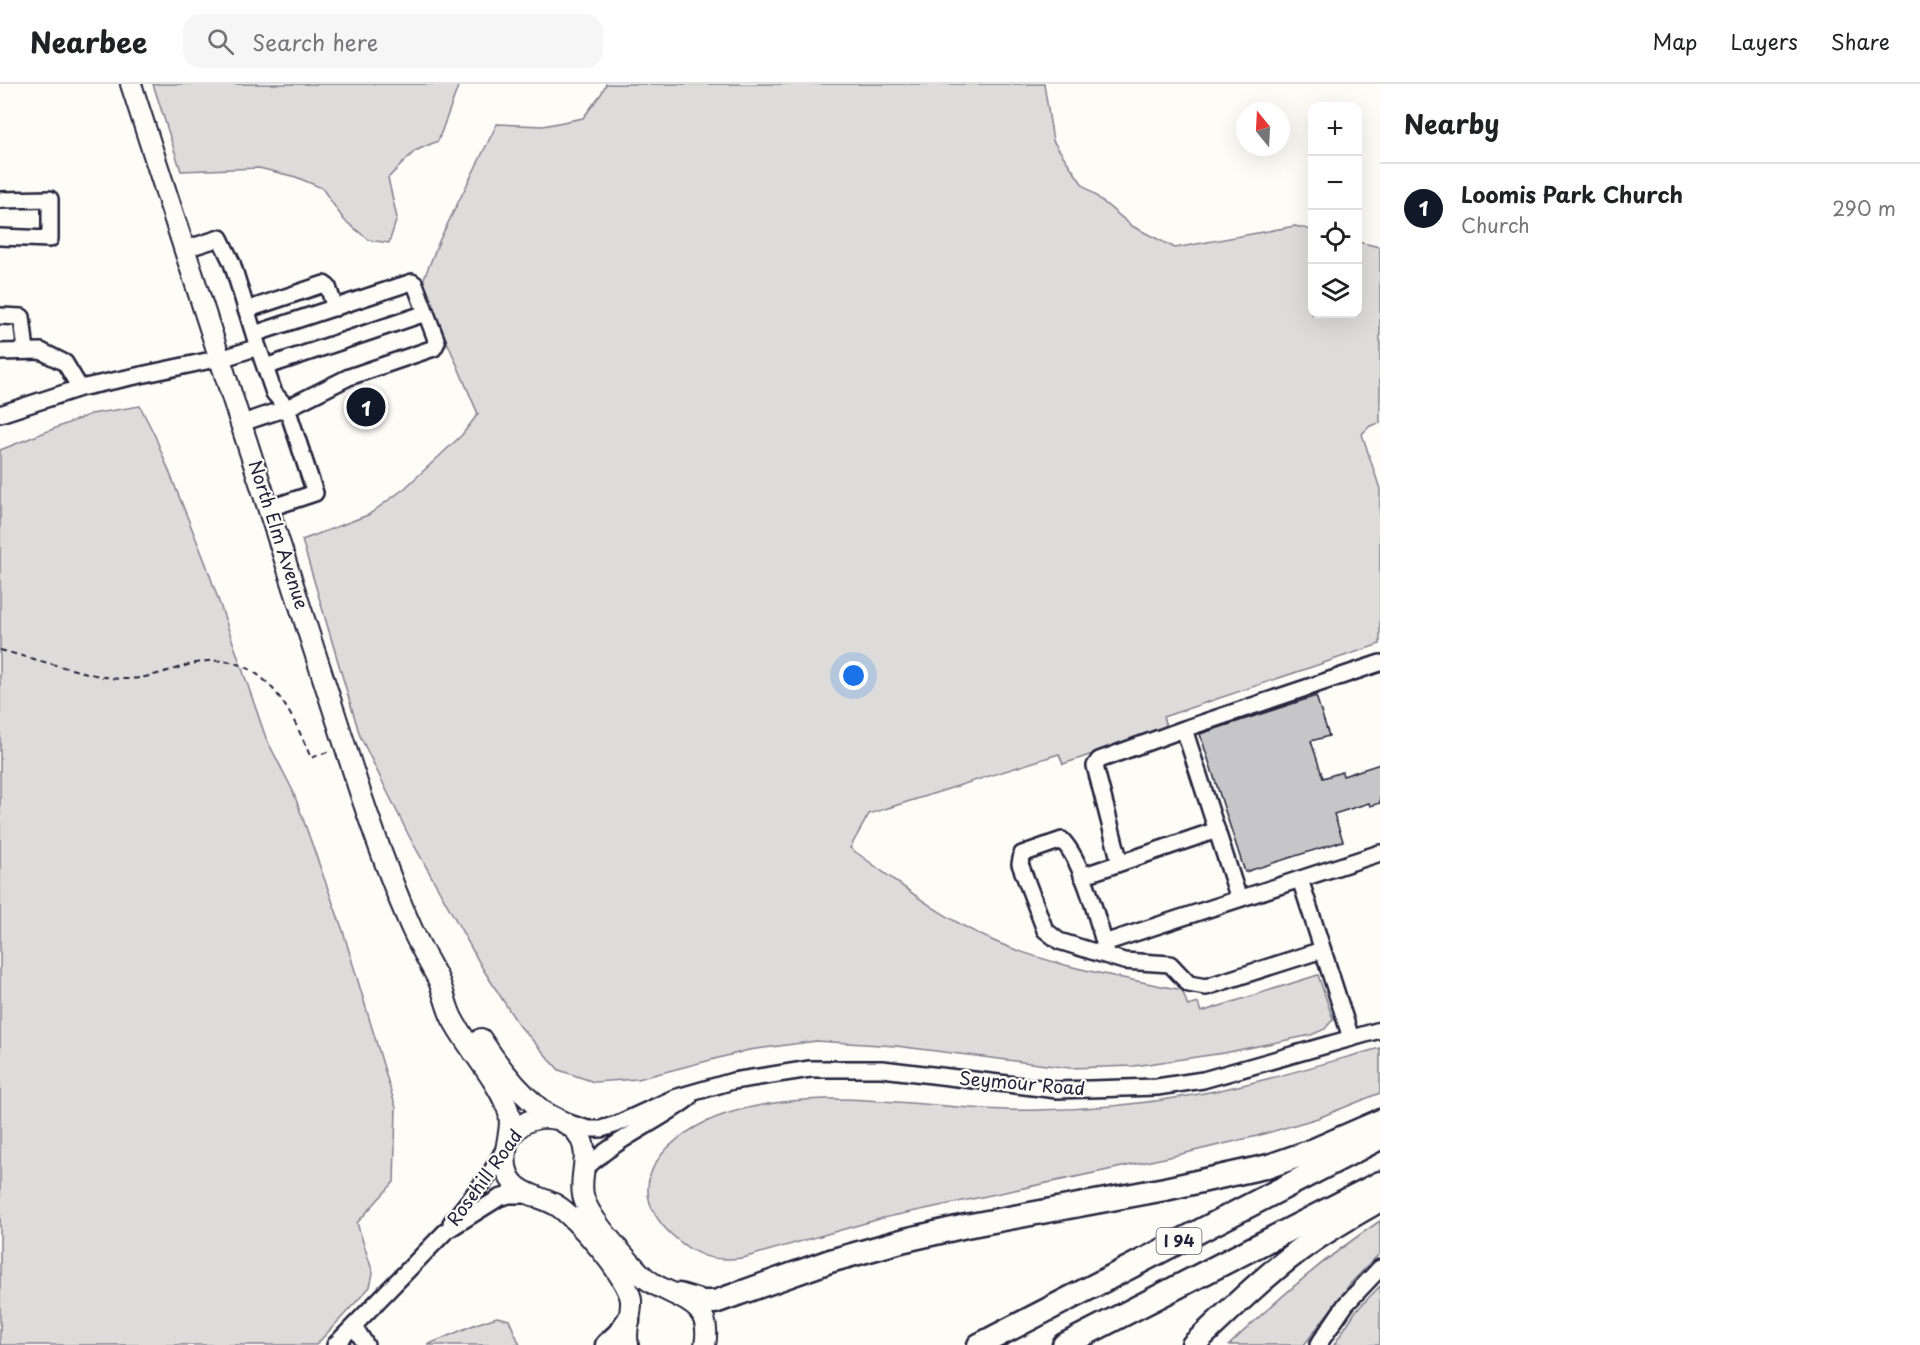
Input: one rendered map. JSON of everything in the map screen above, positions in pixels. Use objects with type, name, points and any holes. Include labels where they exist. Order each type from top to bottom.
[{"type":"highway","points":[[679,1295],[702,1302],[719,1301],[830,1261],[905,1240],[966,1226],[1165,1189],[1269,1166],[1309,1152],[1380,1121]]},
{"type":"highway","name":"I 94","points":[[979,1345],[1380,1138]]},
{"type":"highway","name":"I 94","points":[[1064,1345],[1380,1183]]},
{"type":"highway","points":[[1193,1345],[1297,1252],[1380,1200]]},
{"type":"highway","points":[[607,1345],[624,1329],[628,1321]]},
{"type":"main road","name":"North Elm Avenue","points":[[131,84],[361,795],[395,889],[411,927],[439,981],[453,1020],[506,1104],[511,1119],[505,1160],[509,1175],[518,1187],[562,1210],[614,1266],[629,1291],[631,1304],[626,1330],[628,1345]]},
{"type":"main road","name":"North Elm Avenue","points":[[439,981],[458,1004],[507,1075],[534,1104],[545,1113],[571,1126],[580,1138],[585,1152],[583,1198],[594,1219],[648,1281],[695,1305],[707,1328],[705,1345]]},
{"type":"main road","name":"Rosehill Road","points":[[507,1145],[514,1132],[526,1122],[542,1117],[557,1119]]},
{"type":"main road","name":"Seymour Road","points":[[531,1195],[546,1198],[560,1195],[573,1186],[583,1171]]},
{"type":"main road","points":[[628,1321],[638,1306],[649,1298],[666,1293],[679,1295]]},
{"type":"street","points":[[0,200],[50,199],[50,239],[0,237]]},
{"type":"street","points":[[185,249],[220,238],[232,263],[273,393],[287,408],[315,493],[270,508]]},
{"type":"street","points":[[0,414],[80,388],[239,353],[256,341],[335,308],[412,282],[415,284],[437,342],[434,348],[349,377],[287,408],[242,423]]},
{"type":"street","points":[[246,310],[324,284],[328,287],[335,308]]},
{"type":"street","points":[[265,367],[426,313]]},
{"type":"street","points":[[0,316],[22,317],[26,351]]},
{"type":"street","points":[[0,352],[41,351],[65,363],[80,388]]},
{"type":"street","points":[[1120,863],[1095,766],[1100,760],[1380,663]]},
{"type":"street","points":[[1184,729],[1239,899]]},
{"type":"street","points":[[1082,876],[1217,831]]},
{"type":"street","points":[[1106,949],[1082,876],[1068,847],[1062,840],[1022,854],[1020,864],[1045,930],[1059,941],[1106,949],[1124,961],[1170,964],[1189,984],[1206,987],[1322,950]]},
{"type":"street","points":[[1106,949],[1239,899],[1380,853]]},
{"type":"street","points":[[1300,879],[1351,1038]]},
{"type":"street","name":"Seymour Road","points":[[557,1119],[588,1129],[601,1129],[617,1124],[667,1100],[733,1081],[766,1074],[828,1067],[903,1071],[1057,1090],[1166,1086],[1203,1080],[1380,1030]]},
{"type":"street","name":"Seymour Road","points":[[583,1171],[614,1144],[697,1092]]},
{"type":"street","name":"Rosehill Road","points":[[335,1345],[446,1231],[458,1212],[490,1174],[507,1145]]},
{"type":"street","name":"Rosehill Road","points":[[446,1231],[495,1200],[509,1195],[531,1195]]},
{"type":"street","points":[[1318,1345],[1346,1304],[1380,1268]]},
{"type":"street","points":[[354,1326],[366,1345]]},
{"type":"path","points":[[0,650],[90,674],[122,679],[155,675],[207,661],[232,662],[255,672],[274,689],[290,711],[311,758],[346,747]]},
{"type":"shaded area","points":[[153,84],[459,84],[438,141],[415,151],[388,178],[397,218],[389,243],[369,240],[344,220],[322,188],[296,177],[259,168],[181,171]]},
{"type":"shaded area","points":[[606,84],[1044,84],[1053,141],[1083,185],[1132,226],[1175,248],[1295,226],[1308,229],[1308,318],[1362,318],[1362,243],[1380,247],[1380,423],[1370,426],[1362,434],[1380,489],[1380,644],[1163,717],[1167,728],[1063,764],[1059,754],[869,814],[850,848],[921,899],[976,933],[1018,951],[1064,965],[1182,990],[1188,1006],[1198,1003],[1201,1012],[1318,975],[1333,1019],[1325,1029],[1311,1035],[1224,1053],[1134,1066],[1070,1068],[896,1046],[816,1041],[749,1050],[638,1079],[594,1082],[559,1070],[518,1024],[483,969],[409,836],[360,736],[302,540],[368,515],[405,488],[461,436],[478,414],[422,283],[440,239],[497,124],[543,126],[583,118]]},
{"type":"shaded area","points":[[140,406],[155,436],[206,564],[266,738],[293,791],[343,931],[396,1108],[394,1182],[357,1223],[373,1273],[370,1287],[316,1345],[0,1345],[0,450],[91,414]]},
{"type":"shaded area","points":[[1380,1048],[1380,1093],[1318,1118],[1257,1136],[1169,1157],[883,1218],[743,1258],[713,1258],[688,1248],[672,1235],[656,1215],[649,1196],[649,1178],[657,1161],[669,1146],[705,1122],[765,1104],[843,1099],[1000,1110],[1117,1106],[1218,1091]]},
{"type":"shaded area","points":[[1380,1221],[1380,1253],[1350,1284],[1304,1345],[1229,1345],[1302,1280]]},
{"type":"shaded area","points":[[1380,1286],[1380,1345],[1334,1345],[1355,1312]]},
{"type":"shaded area","points":[[497,1317],[509,1320],[520,1345],[427,1345],[476,1324]]},
{"type":"building","points":[[1316,696],[1329,736],[1311,741],[1323,778],[1342,772],[1343,776],[1380,764],[1380,803],[1370,806],[1369,803],[1334,814],[1343,841],[1245,872],[1200,734]]},
{"type":"place","name":"Loomis Park Church","points":[[366,407]]}]
